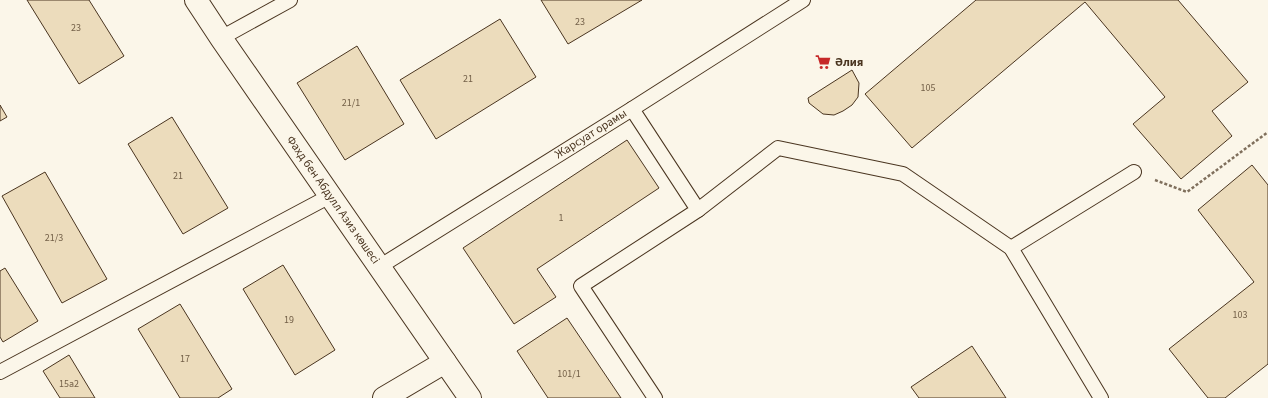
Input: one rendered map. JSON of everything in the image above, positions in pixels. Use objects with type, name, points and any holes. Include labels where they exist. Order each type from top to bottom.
[{"type":"street","name":"Фахд бен Абдулл Азиз көшесі","points":[[196,0],[470,398]]},
{"type":"street","points":[[384,398],[445,362]]},
{"type":"lane","points":[[221,38],[290,0]]},
{"type":"lane","name":"Жарсуат орамы","points":[[379,267],[803,0]]},
{"type":"lane","points":[[632,109],[698,210]]},
{"type":"lane","points":[[655,398],[581,286],[698,210],[778,148],[903,174],[1011,248],[1101,398]]},
{"type":"lane","points":[[1011,248],[1134,172]]},
{"type":"lane","points":[[0,372],[330,196]]},
{"type":"path","points":[[1134,172],[1187,192],[1268,132]]},
{"type":"building","points":[[27,0],[89,0],[124,56],[79,84]]},
{"type":"building","points":[[541,0],[642,0],[568,44]]},
{"type":"building","points":[[976,0],[1178,0],[1248,82],[1212,111],[1232,136],[1181,179],[1133,124],[1165,97],[1085,2],[912,148],[865,94]]},
{"type":"building","points":[[500,19],[536,77],[436,139],[400,80]]},
{"type":"building","points":[[357,46],[404,124],[345,160],[297,83]]},
{"type":"building","points":[[852,70],[859,83],[858,97],[852,105],[834,115],[823,114],[809,103],[808,98]]},
{"type":"building","points":[[0,105],[7,117],[0,121]]},
{"type":"building","points":[[172,117],[228,208],[183,234],[128,144]]},
{"type":"building","points":[[627,140],[659,188],[537,269],[556,297],[514,324],[463,248]]},
{"type":"building","points":[[1252,165],[1268,185],[1268,364],[1225,398],[1208,398],[1169,349],[1254,282],[1198,210]]},
{"type":"building","points":[[45,172],[107,279],[62,303],[2,196]]},
{"type":"building","points":[[283,265],[335,350],[295,375],[243,289]]},
{"type":"building","points":[[5,268],[38,321],[3,342],[0,337],[0,271]]},
{"type":"building","points":[[180,304],[232,389],[218,398],[180,398],[138,329]]},
{"type":"building","points":[[567,318],[621,398],[548,398],[517,351]]},
{"type":"building","points":[[972,346],[1006,398],[919,398],[911,387]]},
{"type":"building","points":[[69,355],[95,398],[60,398],[43,371]]},
{"type":"place","name":"Әлия","points":[[823,62]]}]
